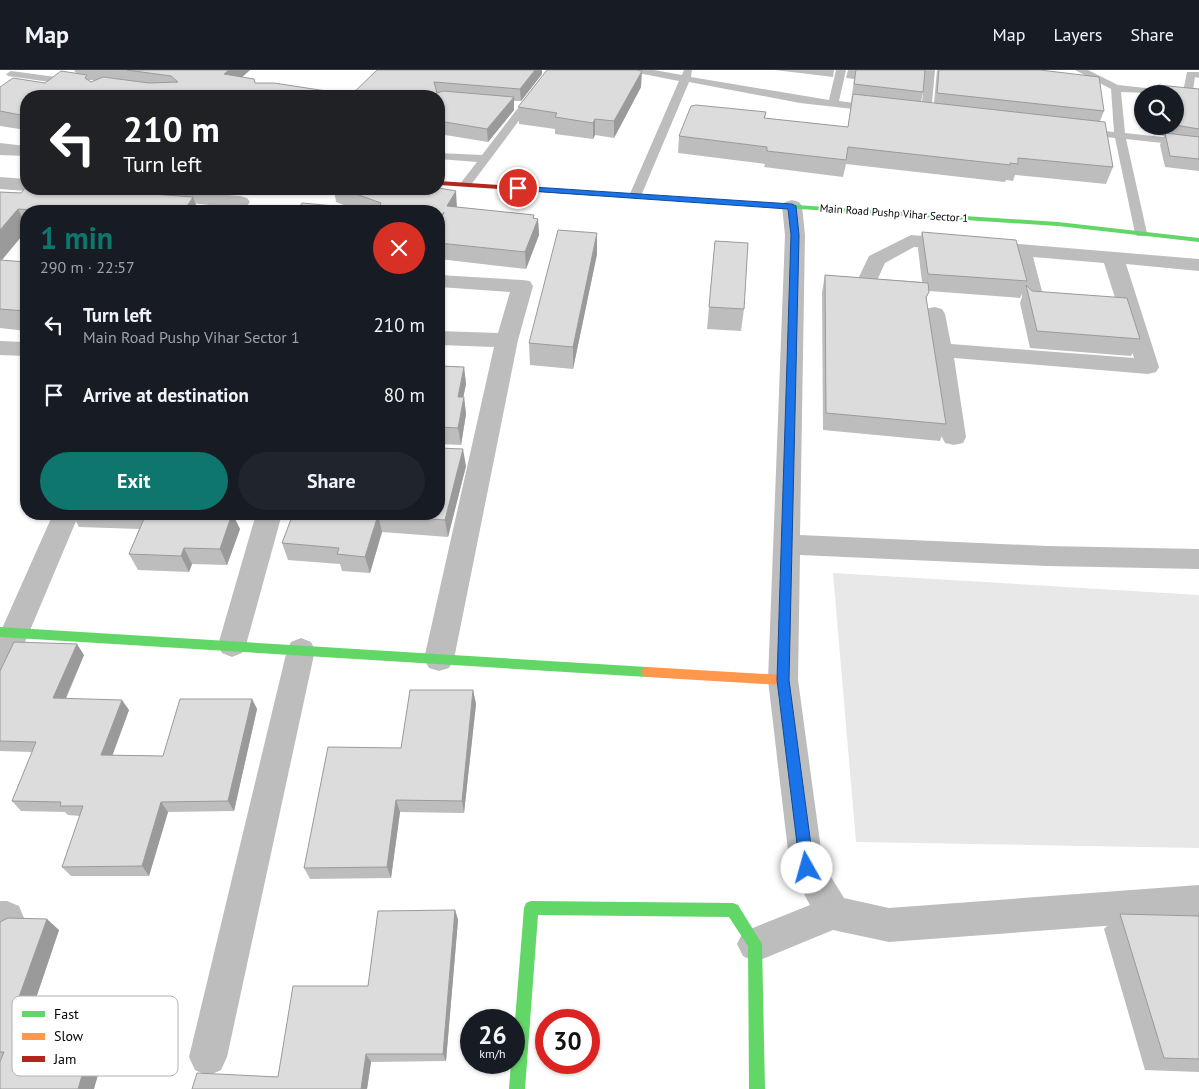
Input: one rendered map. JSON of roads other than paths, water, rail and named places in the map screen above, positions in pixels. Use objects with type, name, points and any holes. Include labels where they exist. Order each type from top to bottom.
[{"type":"street","points":[[0,149],[20,151]]},
{"type":"street","points":[[0,183],[20,185]]},
{"type":"street","name":"Main Road Pushp Vihar Sector 1","points":[[445,183],[1058,224],[1194,239]]},
{"type":"street","points":[[156,195],[241,201]]},
{"type":"street","points":[[792,206],[795,235],[783,680],[807,868],[833,913]]},
{"type":"street","points":[[843,282],[876,284],[876,260],[911,242],[1114,256],[1198,269],[1194,239]]},
{"type":"street","points":[[1021,250],[1034,301],[1082,304]]},
{"type":"street","points":[[940,350],[1148,367],[1120,306],[1114,256]]},
{"type":"street","points":[[439,658],[507,340],[522,286],[445,281]]},
{"type":"street","points":[[934,314],[948,387],[954,437]]},
{"type":"street","points":[[445,338],[507,340]]},
{"type":"street","points":[[0,348],[20,349]]},
{"type":"street","points":[[456,456],[482,456]]},
{"type":"street","points":[[0,666],[8,632],[63,520]]},
{"type":"street","points":[[232,645],[267,520]]},
{"type":"street","points":[[786,544],[1047,556],[1199,559]]},
{"type":"street","points":[[8,632],[783,680]]},
{"type":"street","points":[[208,1057],[301,650]]},
{"type":"street","points":[[755,944],[833,913],[888,925],[1199,902]]},
{"type":"street","points":[[517,1089],[531,908],[733,910],[755,944],[757,1089]]},
{"type":"lane","points":[[466,184],[486,159],[521,105],[552,70]]},
{"type":"lane","points":[[638,70],[686,75],[800,100],[880,109]]},
{"type":"lane","points":[[834,104],[841,70]]},
{"type":"lane","points":[[927,114],[930,70]]},
{"type":"lane","points":[[1080,70],[1116,88]]},
{"type":"lane","points":[[0,81],[15,72],[77,83]]},
{"type":"lane","points":[[1184,95],[1188,95],[1190,74],[1199,75]]},
{"type":"lane","points":[[635,196],[686,75]]},
{"type":"lane","points":[[1088,85],[1134,90]]},
{"type":"lane","points":[[1116,88],[1120,135],[1141,233]]},
{"type":"lane","points":[[1072,130],[1199,144]]},
{"type":"lane","points":[[445,156],[486,159]]}]
